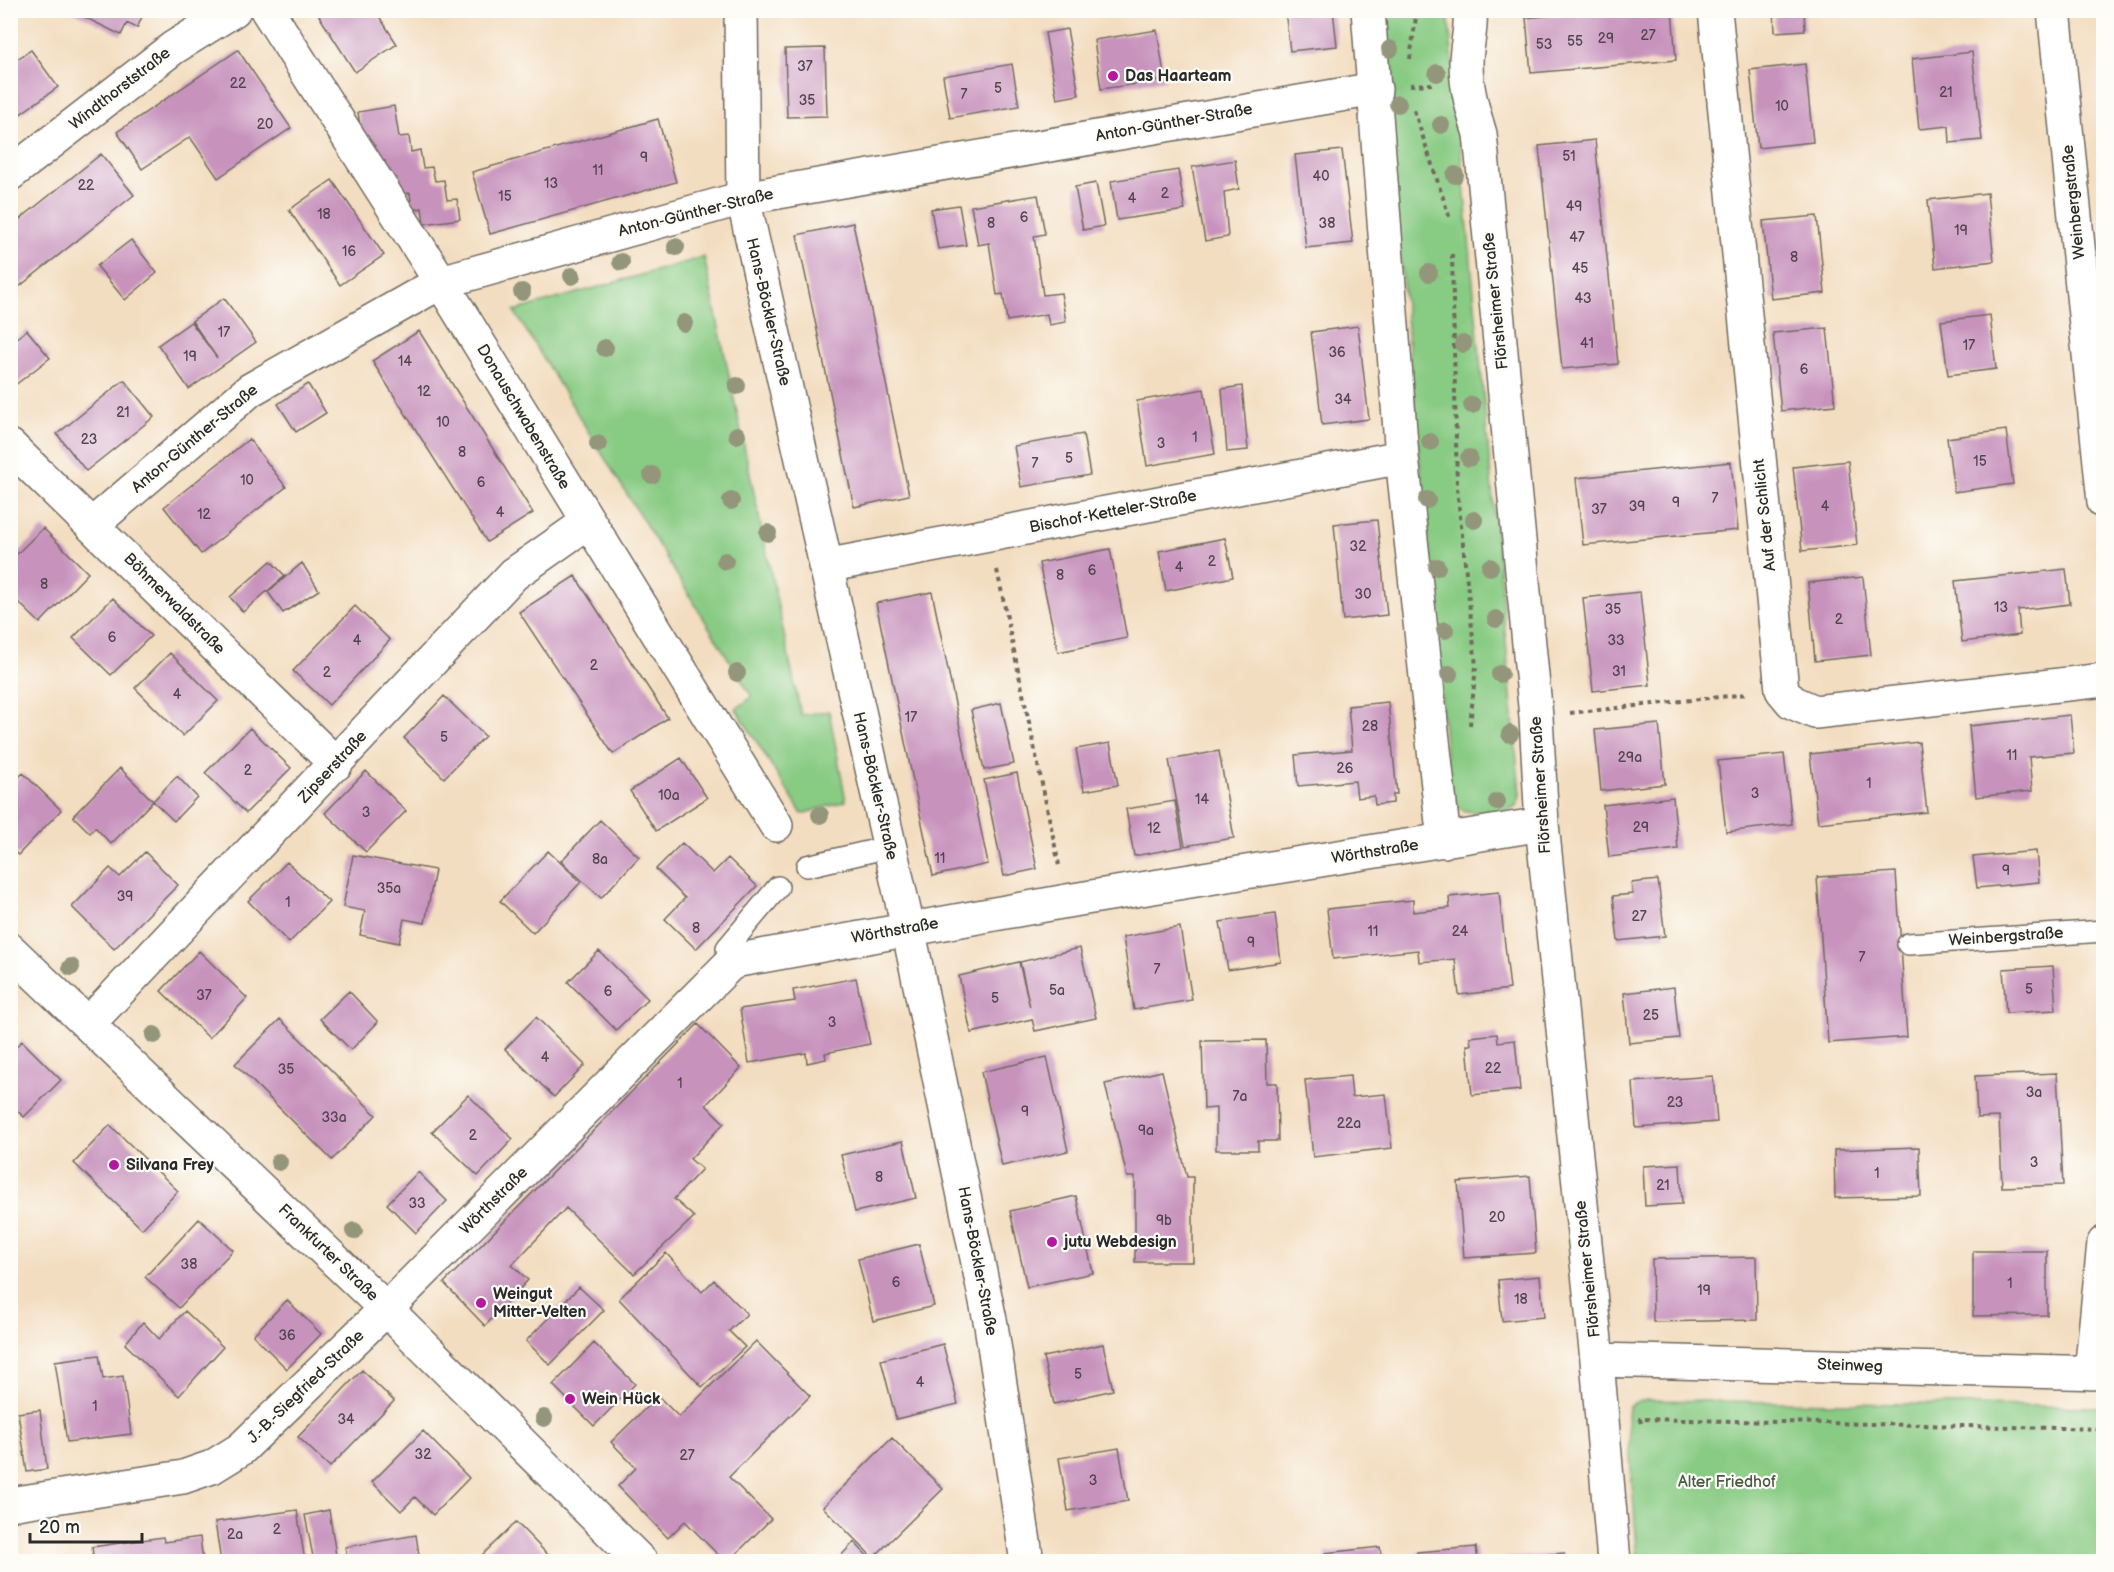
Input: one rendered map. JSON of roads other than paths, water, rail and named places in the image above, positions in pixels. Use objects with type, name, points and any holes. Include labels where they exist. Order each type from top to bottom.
[{"type":"street","name":"Windthorststraße","points":[[10,174],[173,48],[234,10]]},
{"type":"street","name":"Donauschwabenstraße","points":[[267,10],[441,282],[776,825]]},
{"type":"street","name":"Hans-Böckler-Straße","points":[[741,10],[743,198],[908,928],[991,1325],[1027,1562]]},
{"type":"street","points":[[1368,10],[1402,457],[1444,841]]},
{"type":"street","name":"Flörsheimer Straße","points":[[1470,10],[1472,31],[1466,61],[1470,103],[1480,134],[1536,717],[1542,824],[1597,1360],[1614,1562]]},
{"type":"street","name":"Auf der Schlicht","points":[[1714,10],[1782,690],[1792,702],[1815,712],[2103,680]]},
{"type":"street","name":"Weinbergstraße","points":[[2054,10],[2103,502]]},
{"type":"street","name":"Anton-Günther-Straße","points":[[93,524],[250,390],[441,282],[743,198],[1375,89]]},
{"type":"street","name":"Böhmerwaldstraße","points":[[10,446],[93,524],[336,764]]},
{"type":"street","name":"Bischof-Ketteler-Straße","points":[[825,566],[1402,457]]},
{"type":"street","name":"Zipserstraße","points":[[88,1024],[514,574],[588,522]]},
{"type":"street","name":"Wörthstraße","points":[[386,1308],[729,965],[755,955],[908,928],[1542,824]]},
{"type":"street","name":"Frankfurter Straße","points":[[10,950],[386,1308],[641,1562]]},
{"type":"street","points":[[2097,1373],[2103,1243]]},
{"type":"street","name":"J.-B.-Siegfried-Straße","points":[[10,1504],[183,1477],[212,1467],[258,1435],[386,1308]]},
{"type":"street","name":"Steinweg","points":[[1597,1360],[2097,1373]]},
{"type":"lane","points":[[807,866],[889,847]]},
{"type":"lane","points":[[729,965],[727,948],[778,886]]},
{"type":"lane","name":"Weinbergstraße","points":[[1908,944],[2103,931]]},
{"type":"place","name":"Das Haarteam","points":[[1113,76]]},
{"type":"place","name":"Silvana Frey","points":[[114,1165]]},
{"type":"place","name":"jutu Webdesign","points":[[1052,1242]]},
{"type":"place","name":"Weingut Mitter-Velten","points":[[481,1303]]},
{"type":"place","name":"Wein Hück","points":[[570,1399]]},
{"type":"park label","name":"Alter Friedhof","points":[[1727,1482]]}]
